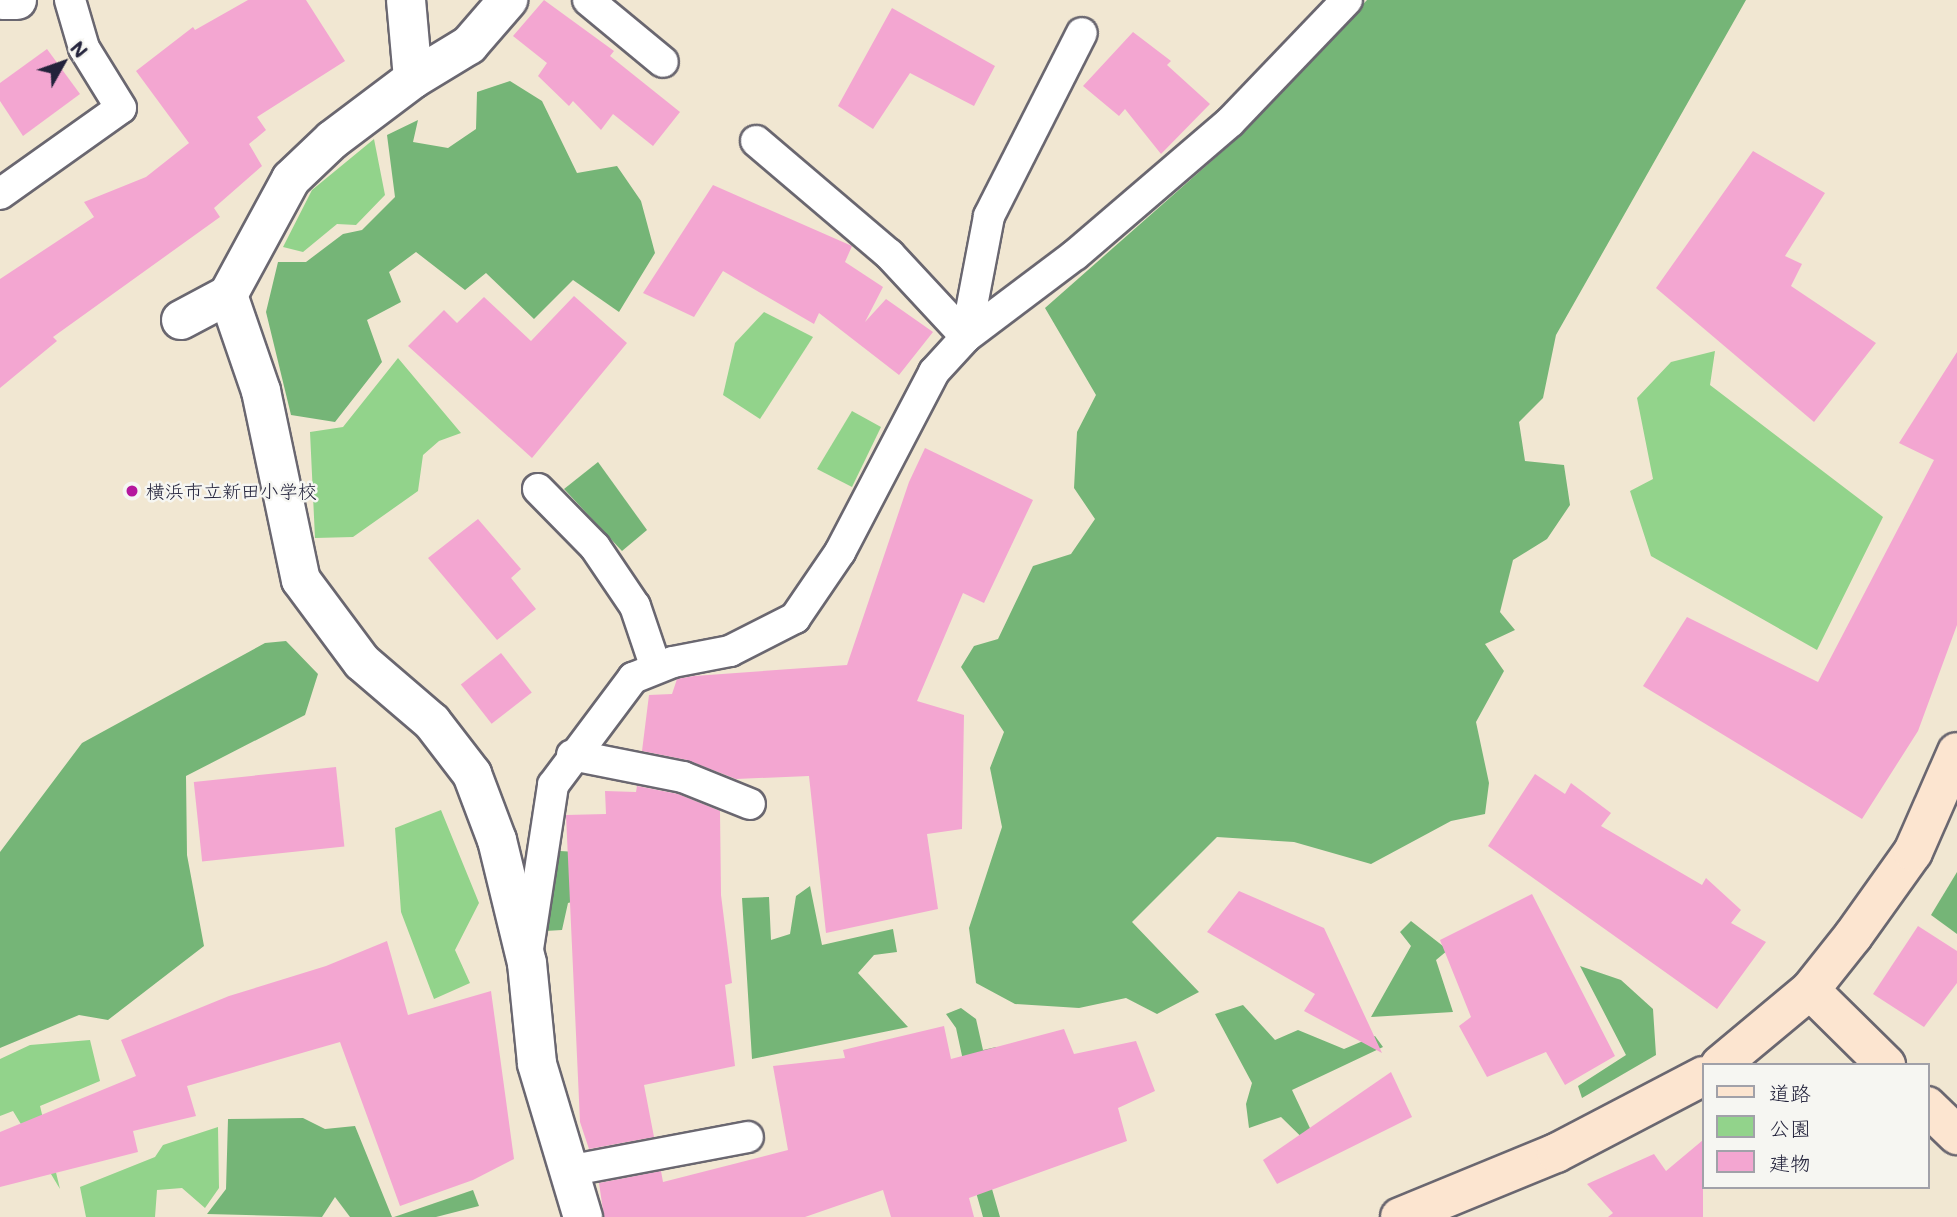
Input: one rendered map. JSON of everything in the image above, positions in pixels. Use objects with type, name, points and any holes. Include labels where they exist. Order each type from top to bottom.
[{"type":"street","points":[[2,0],[17,0]]},
{"type":"street","points":[[406,0],[413,79]]},
{"type":"street","points":[[181,320],[228,295],[291,179],[332,140],[413,79],[469,45],[508,0]]},
{"type":"street","points":[[228,295],[261,391],[301,580],[362,662],[432,722],[472,774],[498,840],[527,963],[537,1064],[583,1217]]},
{"type":"street","points":[[1722,1063],[1810,990],[1913,852],[1957,752]]},
{"type":"street","points":[[1810,990],[1883,1063]]},
{"type":"street","points":[[1400,1217],[1556,1153],[1702,1077]]},
{"type":"street","points":[[1929,1108],[1957,1135]]},
{"type":"lane","points":[[0,194],[121,108],[84,48],[70,0]]},
{"type":"lane","points":[[588,0],[663,62]]},
{"type":"lane","points":[[527,963],[552,785],[572,755],[633,678],[656,668],[730,651],[795,618],[840,552],[934,372],[966,337],[1075,255],[1230,122],[1347,0]]},
{"type":"lane","points":[[966,337],[989,216],[1082,33]]},
{"type":"lane","points":[[756,141],[889,254],[966,337]]},
{"type":"lane","points":[[538,489],[594,547],[635,606],[656,668]]},
{"type":"lane","points":[[572,755],[683,777],[750,804]]},
{"type":"lane","points":[[568,1171],[748,1137]]},
{"type":"green space","points":[[1367,0],[1746,0],[1556,335],[1543,398],[1519,422],[1525,461],[1564,465],[1570,505],[1547,539],[1513,560],[1500,612],[1515,630],[1485,644],[1504,671],[1476,722],[1489,783],[1485,814],[1451,821],[1371,864],[1294,842],[1217,837],[1132,922],[1199,992],[1157,1014],[1126,998],[1079,1008],[1015,1004],[976,983],[969,928],[1002,827],[990,768],[1004,732],[961,667],[974,646],[998,639],[1033,566],[1071,554],[1095,519],[1074,488],[1077,432],[1096,395],[1045,308],[1232,143]]},
{"type":"green space","points":[[510,81],[542,101],[577,173],[617,166],[641,201],[655,253],[619,312],[573,280],[534,319],[486,273],[465,290],[416,252],[389,272],[401,302],[367,320],[382,362],[335,422],[291,415],[266,312],[278,262],[306,262],[343,234],[362,230],[395,197],[387,135],[418,120],[413,142],[448,148],[476,129],[477,92]]},
{"type":"green space","points":[[374,139],[385,195],[356,225],[337,224],[303,252],[283,247],[312,190]]},
{"type":"green space","points":[[764,312],[813,337],[760,419],[723,395],[735,343]]},
{"type":"green space","points":[[1715,351],[1710,385],[1883,517],[1817,650],[1651,556],[1630,491],[1653,479],[1637,398],[1671,362]]},
{"type":"green space","points":[[398,358],[461,433],[439,441],[423,455],[418,491],[353,537],[315,538],[310,432],[343,427]]},
{"type":"green space","points":[[852,411],[881,427],[852,487],[817,469]]},
{"type":"green space","points":[[598,462],[647,530],[622,551],[564,489]]},
{"type":"green space","points":[[286,641],[318,674],[305,715],[186,776],[187,855],[204,946],[108,1020],[79,1015],[0,1048],[0,852],[82,743],[265,643]]},
{"type":"green space","points":[[441,810],[479,903],[455,950],[470,983],[434,999],[401,912],[395,828]]},
{"type":"green space","points":[[560,851],[593,853],[597,895],[568,903],[562,930],[545,931]]},
{"type":"green space","points":[[1957,872],[1957,934],[1931,915]]},
{"type":"green space","points":[[810,886],[822,945],[893,929],[897,952],[874,955],[858,973],[908,1027],[752,1059],[742,898],[769,897],[771,940],[790,934],[796,896]]},
{"type":"green space","points":[[1411,921],[1448,950],[1436,960],[1453,1012],[1371,1017],[1411,946],[1400,932]]},
{"type":"green space","points":[[1580,966],[1621,980],[1653,1009],[1656,1055],[1582,1098],[1578,1086],[1626,1055]]},
{"type":"green space","points":[[1243,1005],[1275,1040],[1298,1030],[1344,1049],[1375,1036],[1383,1047],[1292,1090],[1325,1160],[1281,1117],[1249,1128],[1246,1104],[1252,1083],[1215,1014]]},
{"type":"green space","points":[[961,1008],[976,1019],[983,1050],[996,1047],[1005,1084],[968,1105],[1000,1217],[983,1217],[968,1164],[942,1130],[885,1152],[876,1172],[864,1133],[969,1088],[956,1028],[946,1014]]},
{"type":"green space","points":[[90,1040],[100,1081],[40,1106],[60,1189],[13,1111],[0,1116],[0,1059],[30,1045]]},
{"type":"green space","points":[[303,1118],[325,1129],[355,1126],[392,1217],[350,1217],[335,1197],[322,1217],[207,1214],[226,1189],[228,1119]]},
{"type":"green space","points":[[218,1127],[219,1188],[205,1208],[182,1188],[157,1190],[155,1217],[86,1217],[80,1187],[155,1157],[163,1145]]},
{"type":"green space","points":[[473,1190],[479,1206],[436,1217],[394,1217]]},
{"type":"building","points":[[248,0],[306,0],[345,61],[257,117],[266,130],[249,144],[262,166],[214,208],[220,217],[53,337],[57,341],[0,388],[0,279],[94,217],[84,202],[146,177],[189,143],[136,71],[193,27],[195,30]]},
{"type":"building","points":[[544,0],[614,51],[610,56],[680,112],[653,146],[613,114],[601,130],[573,101],[569,106],[538,76],[547,63],[513,36]]},
{"type":"building","points":[[892,8],[995,66],[974,106],[910,73],[873,129],[838,106]]},
{"type":"building","points":[[1133,32],[1171,61],[1167,65],[1210,104],[1161,154],[1125,109],[1119,116],[1083,86]]},
{"type":"building","points":[[47,49],[80,94],[23,136],[0,101],[0,83]]},
{"type":"building","points":[[1753,151],[1825,193],[1785,256],[1802,264],[1791,286],[1876,343],[1814,422],[1656,288]]},
{"type":"building","points":[[713,185],[852,246],[845,262],[883,287],[865,322],[886,299],[933,332],[899,375],[819,313],[814,324],[723,271],[694,317],[643,293]]},
{"type":"building","points":[[574,296],[627,343],[532,458],[408,346],[444,310],[457,323],[484,297],[531,341]]},
{"type":"building","points":[[1957,352],[1957,625],[1918,731],[1862,819],[1643,686],[1687,617],[1818,682],[1934,460],[1899,443]]},
{"type":"building","points":[[925,448],[1033,500],[984,603],[963,593],[917,701],[964,715],[962,829],[927,834],[938,909],[826,933],[809,776],[736,779],[687,760],[642,751],[649,695],[672,694],[677,679],[694,676],[847,665],[909,482]]},
{"type":"building","points":[[478,519],[521,569],[511,578],[536,609],[497,640],[428,558]]},
{"type":"building","points":[[501,653],[532,692],[492,724],[461,684]]},
{"type":"building","points":[[336,767],[344,847],[202,862],[194,782]]},
{"type":"building","points":[[1535,774],[1565,794],[1571,783],[1611,813],[1601,826],[1702,885],[1706,878],[1741,910],[1731,923],[1766,942],[1717,1009],[1488,846]]},
{"type":"building","points":[[637,786],[678,794],[720,811],[721,895],[732,983],[725,985],[735,1066],[644,1085],[654,1137],[589,1149],[580,1122],[566,815],[606,814],[605,791],[636,792]]},
{"type":"building","points":[[1239,891],[1324,928],[1382,1053],[1304,1011],[1315,994],[1207,932]]},
{"type":"building","points":[[1532,894],[1615,1056],[1565,1085],[1546,1052],[1487,1077],[1459,1026],[1471,1017],[1440,940]]},
{"type":"building","points":[[1918,926],[1957,951],[1957,983],[1924,1027],[1873,994]]},
{"type":"building","points":[[387,941],[408,1015],[491,991],[514,1159],[473,1180],[400,1206],[340,1042],[187,1086],[196,1116],[133,1131],[138,1152],[0,1187],[0,1132],[136,1076],[121,1040],[229,996],[326,966]]},
{"type":"building","points":[[944,1026],[951,1059],[1064,1029],[1074,1054],[1136,1041],[1155,1091],[1118,1108],[1127,1141],[969,1198],[974,1217],[891,1217],[883,1190],[805,1217],[604,1217],[599,1183],[661,1171],[663,1182],[788,1150],[773,1066],[845,1058],[843,1050]]},
{"type":"building","points":[[1391,1072],[1412,1117],[1277,1184],[1263,1160]]},
{"type":"building","points":[[1702,1141],[1703,1217],[1608,1217],[1613,1213],[1587,1184],[1654,1154],[1666,1171]]},
{"type":"place","name":"横浜市立新田小学校","points":[[132,491]]}]
